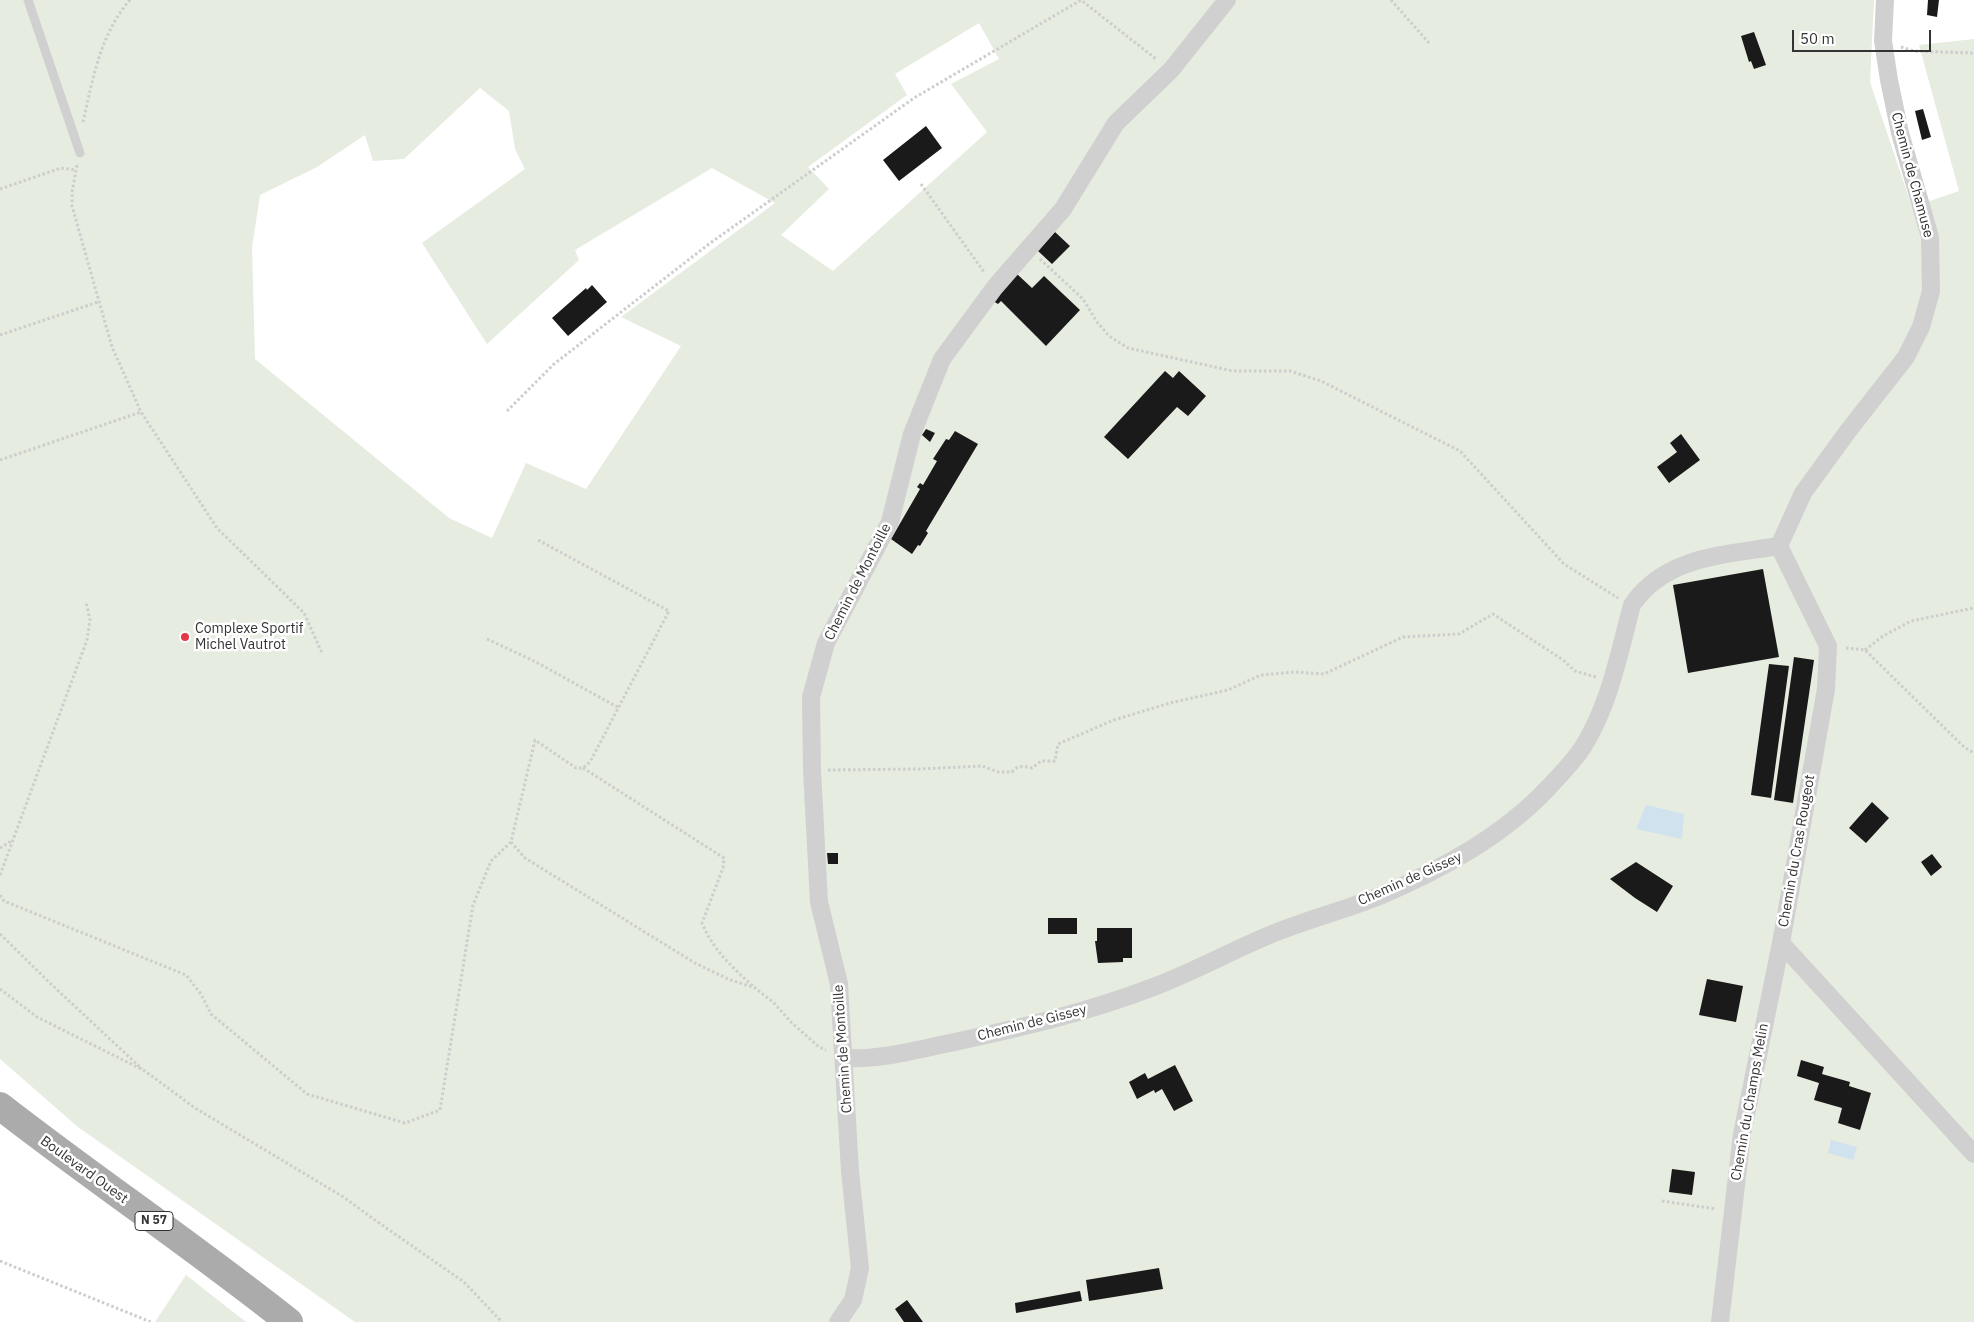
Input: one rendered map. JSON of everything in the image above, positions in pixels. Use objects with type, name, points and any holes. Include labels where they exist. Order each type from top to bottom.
[{"type":"main road","name":"Boulevard Ouest","points":[[0,1106],[74,1164],[236,1281],[288,1322]]},
{"type":"street","name":"Chemin de Montoille","points":[[838,1322],[853,1300],[860,1268],[850,1171],[839,984],[819,902],[812,770],[811,697],[826,643],[890,522],[912,434],[942,359],[995,286],[1064,208],[1116,123],[1171,70],[1228,0]]},
{"type":"street","name":"Chemin de Chamuse","points":[[1779,546],[1803,493],[1848,431],[1906,357],[1922,327],[1931,291],[1930,237],[1900,133],[1883,41],[1885,0]]},
{"type":"street","name":"Chemin de Gissey","points":[[844,1058],[867,1060],[1052,1021],[1104,1005],[1158,985],[1273,934],[1381,896],[1465,855],[1507,824],[1547,789],[1582,749],[1597,722],[1616,667],[1632,605],[1639,594],[1653,581],[1694,560],[1779,546]]},
{"type":"street","name":"Chemin du Cras Rougeot","points":[[1779,546],[1828,646],[1826,690],[1781,943],[1974,1154]]},
{"type":"street","name":"Chemin du Champs Melin","points":[[1720,1322],[1742,1134],[1781,943]]},
{"type":"lane","points":[[28,0],[80,153]]},
{"type":"path","points":[[130,0],[117,14],[99,54],[81,131],[80,153],[72,192],[72,206],[98,302],[112,348],[141,412],[217,528],[304,613],[322,654]]},
{"type":"path","points":[[508,411],[554,364],[709,244],[914,98],[1081,0],[1171,70]]},
{"type":"path","points":[[1390,0],[1429,43]]},
{"type":"path","points":[[1883,41],[1914,51],[1974,53]]},
{"type":"path","points":[[0,189],[61,168],[76,170]]},
{"type":"path","points":[[921,184],[995,286]]},
{"type":"path","points":[[1029,248],[1083,299],[1097,322],[1109,336],[1128,348],[1233,371],[1290,371],[1321,381],[1460,451],[1564,564],[1620,600],[1632,605]]},
{"type":"path","points":[[0,335],[98,302]]},
{"type":"path","points":[[0,460],[141,412]]},
{"type":"path","points":[[538,540],[669,611],[598,748],[590,762],[583,768]]},
{"type":"path","points":[[0,875],[87,640],[90,620],[86,602]]},
{"type":"path","points":[[1974,608],[1911,621],[1883,636],[1865,650],[1964,746],[1974,753]]},
{"type":"path","points":[[812,770],[919,769],[982,766],[998,772],[1012,772],[1015,768],[1022,766],[1032,768],[1041,761],[1055,761],[1058,744],[1114,720],[1170,703],[1228,690],[1262,675],[1295,672],[1324,674],[1403,637],[1459,634],[1492,614],[1563,660],[1575,671],[1596,677],[1616,667]]},
{"type":"path","points":[[487,638],[536,662],[619,708]]},
{"type":"path","points":[[0,895],[4,901],[186,975],[201,994],[212,1014],[307,1094],[405,1123],[440,1110],[473,905],[491,861],[511,842],[535,740],[576,768],[583,768],[724,858],[723,868],[702,923],[707,936],[728,963],[819,1047],[844,1058]]},
{"type":"path","points":[[0,848],[13,839]]},
{"type":"path","points":[[511,842],[525,858],[695,963],[728,979],[755,988]]},
{"type":"path","points":[[0,934],[52,986],[144,1071],[195,1108],[345,1198],[464,1282],[502,1322]]},
{"type":"path","points":[[0,989],[37,1017],[144,1071]]},
{"type":"path","points":[[1662,1200],[1732,1211]]},
{"type":"path","points":[[0,1261],[151,1322]]},
{"type":"shaded area","points":[[0,0],[1874,0],[1870,82],[1912,207],[1959,191],[1919,45],[1974,39],[1974,1322],[355,1322],[78,1127],[0,1059]],"holes":[[[979,23],[999,59],[951,84],[987,132],[833,271],[781,235],[829,189],[808,167],[907,95],[895,74]],[[480,88],[509,111],[515,149],[525,169],[422,243],[487,344],[579,260],[575,250],[712,168],[775,203],[621,317],[681,346],[586,489],[526,463],[492,538],[449,518],[255,359],[252,248],[260,195],[317,167],[365,135],[373,161],[404,159]]]},
{"type":"shaded area","points":[[186,1275],[246,1322],[155,1322]]},
{"type":"water","points":[[1646,805],[1684,814],[1682,839],[1636,829]]},
{"type":"water","points":[[1831,1140],[1857,1147],[1853,1160],[1828,1153]]},
{"type":"building","points":[[1928,0],[1939,0],[1937,17],[1927,15]]},
{"type":"building","points":[[1754,32],[1766,65],[1754,69],[1751,61],[1749,62],[1741,36]]},
{"type":"building","points":[[1923,109],[1931,137],[1922,140],[1915,111]]},
{"type":"building","points":[[926,126],[942,148],[899,181],[883,160]]},
{"type":"building","points":[[1055,232],[1070,246],[1052,264],[1038,251]]},
{"type":"building","points":[[1017,274],[1032,288],[1044,276],[1080,310],[1046,346],[1001,301],[998,304],[993,301]]},
{"type":"building","points":[[592,285],[607,302],[568,336],[552,318],[586,288],[587,290]]},
{"type":"building","points":[[1165,371],[1173,378],[1179,371],[1206,396],[1188,416],[1177,407],[1128,459],[1104,437]]},
{"type":"building","points":[[926,429],[935,433],[930,442],[922,435]]},
{"type":"building","points":[[955,431],[978,444],[926,531],[928,533],[920,546],[918,545],[912,554],[891,539],[920,489],[917,487],[920,483],[923,485],[937,461],[933,459],[946,439],[949,440]]},
{"type":"building","points":[[1681,434],[1700,460],[1669,483],[1657,467],[1677,452],[1670,443]]},
{"type":"building","points":[[1763,569],[1779,657],[1688,673],[1673,585]]},
{"type":"building","points":[[1794,657],[1814,660],[1793,803],[1774,800]]},
{"type":"building","points":[[1769,664],[1789,666],[1771,798],[1751,795]]},
{"type":"building","points":[[1872,802],[1889,818],[1866,843],[1849,828]]},
{"type":"building","points":[[827,853],[838,853],[838,864],[828,864]]},
{"type":"building","points":[[1932,854],[1942,867],[1931,876],[1921,862]]},
{"type":"building","points":[[1636,862],[1673,886],[1657,912],[1610,879]]},
{"type":"building","points":[[1048,918],[1077,918],[1077,934],[1048,934]]},
{"type":"building","points":[[1097,928],[1132,928],[1132,958],[1123,958],[1123,962],[1098,963],[1095,941],[1097,941]]},
{"type":"building","points":[[1707,979],[1743,986],[1736,1022],[1699,1015]]},
{"type":"building","points":[[1801,1060],[1824,1067],[1822,1074],[1850,1082],[1849,1086],[1871,1093],[1860,1130],[1838,1123],[1842,1108],[1814,1100],[1819,1083],[1797,1076]]},
{"type":"building","points":[[1175,1065],[1193,1101],[1174,1111],[1162,1089],[1155,1093],[1154,1090],[1137,1099],[1129,1082],[1145,1073],[1148,1079]]},
{"type":"building","points":[[1672,1169],[1695,1172],[1692,1195],[1669,1192]]},
{"type":"building","points":[[1159,1268],[1163,1289],[1089,1301],[1086,1280]]},
{"type":"building","points":[[1080,1291],[1082,1301],[1016,1313],[1015,1303]]},
{"type":"building","points":[[907,1300],[923,1322],[904,1322],[895,1309]]},
{"type":"place","name":"Complexe Sportif Michel Vautrot","points":[[185,637]]}]
